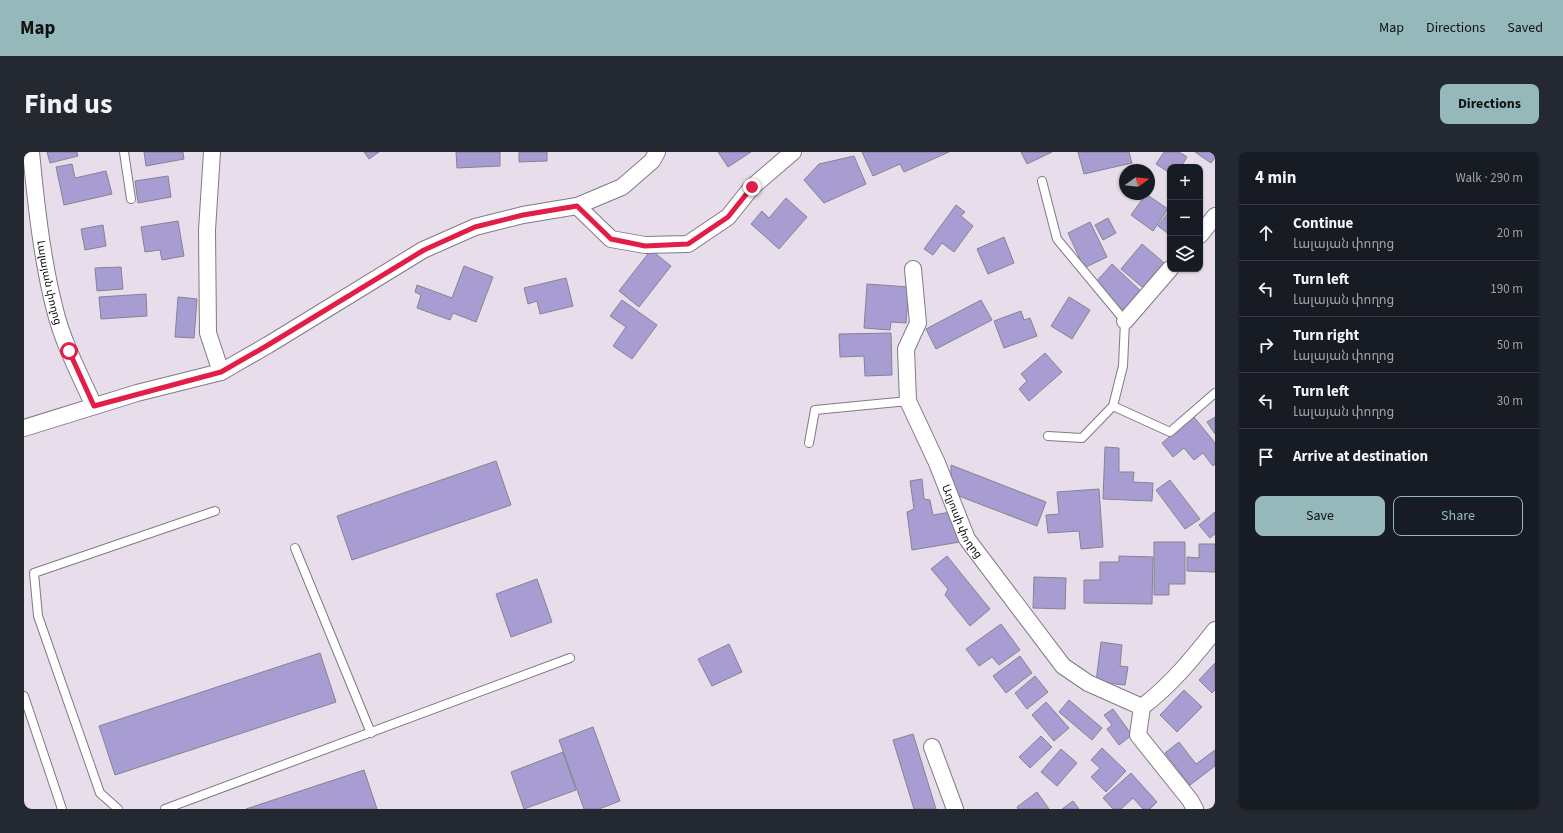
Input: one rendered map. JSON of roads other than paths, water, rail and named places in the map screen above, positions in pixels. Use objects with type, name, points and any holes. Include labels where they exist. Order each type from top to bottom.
[{"type":"street","name":"Լալայան փողոց","points":[[31,152],[37,214],[55,310],[69,351],[94,406]]},
{"type":"street","points":[[212,152],[207,230],[208,333],[221,372]]},
{"type":"street","points":[[24,428],[94,406],[221,372],[424,250],[475,227],[523,215],[577,206],[622,187],[652,161],[657,152]]},
{"type":"street","points":[[577,206],[611,239],[645,246],[688,244],[728,217],[752,187],[793,152]]},
{"type":"street","points":[[1203,231],[1215,216]]},
{"type":"street","name":"Աղյուսի փողոց","points":[[913,269],[918,323],[906,349],[908,401],[937,463],[967,539],[1063,666],[1088,683],[1142,707]]},
{"type":"street","points":[[1125,321],[1167,272]]},
{"type":"street","points":[[1195,809],[1190,800],[1138,735],[1142,707],[1160,693],[1190,662],[1215,630]]},
{"type":"street","points":[[932,747],[955,809]]},
{"type":"lane","points":[[124,152],[131,199]]},
{"type":"lane","points":[[1042,181],[1057,239],[1125,321],[1123,366],[1113,406],[1082,438],[1048,436]]},
{"type":"lane","points":[[1113,406],[1170,432],[1215,393]]},
{"type":"lane","points":[[809,443],[815,410],[908,401]]},
{"type":"lane","points":[[118,809],[100,793],[38,616],[34,573],[215,511]]},
{"type":"lane","points":[[295,548],[371,733]]},
{"type":"lane","points":[[166,809],[570,658]]},
{"type":"lane","points":[[24,696],[62,809]]}]
